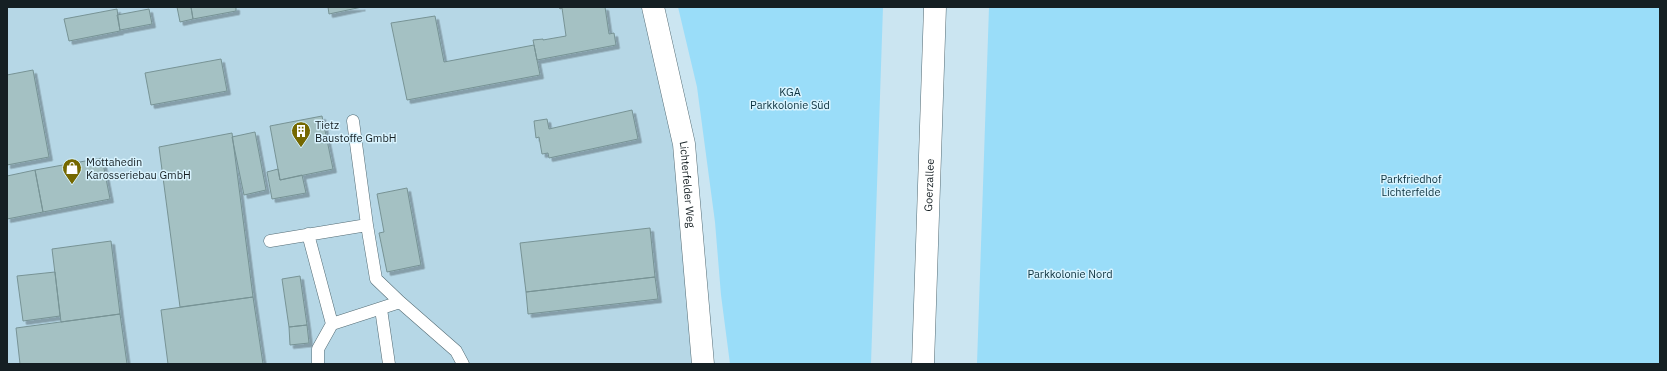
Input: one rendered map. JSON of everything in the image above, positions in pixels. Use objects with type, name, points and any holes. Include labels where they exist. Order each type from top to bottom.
[{"type":"street","name":"Lichterfelder Weg","points":[[653,7],[684,144],[703,364]]},
{"type":"street","name":"Goerzallee","points":[[923,364],[935,7]]},
{"type":"lane","points":[[353,121],[376,279],[456,351],[463,364]]},
{"type":"lane","points":[[270,241],[367,225]]},
{"type":"lane","points":[[308,234],[332,324]]},
{"type":"lane","points":[[318,364],[318,349],[332,324],[400,302]]},
{"type":"lane","points":[[381,308],[389,364]]},
{"type":"shaded area","points":[[7,7],[663,7],[712,364],[7,364]]},
{"type":"green space","name":"KGA Parkkolonie Süd","points":[[678,7],[883,7],[871,364],[730,364],[721,295],[715,222],[697,87]]},
{"type":"green space","name":"Parkfriedhof Lichterfelde","points":[[989,7],[1660,7],[1660,364],[977,364]]},
{"type":"building","points":[[177,7],[191,7],[193,19],[180,22]]},
{"type":"building","points":[[191,7],[236,7],[236,11],[193,19]]},
{"type":"building","points":[[328,7],[362,7],[329,14]]},
{"type":"building","points":[[559,7],[605,7],[609,34],[614,33],[616,45],[537,60],[533,40],[543,40],[566,36],[562,8],[560,9]]},
{"type":"building","points":[[117,9],[120,31],[69,41],[64,19]]},
{"type":"building","points":[[149,9],[152,24],[120,30],[117,15]]},
{"type":"building","points":[[435,16],[444,62],[534,45],[540,75],[407,100],[391,23]]},
{"type":"building","points":[[221,59],[227,91],[151,105],[145,73]]},
{"type":"building","points":[[33,70],[49,157],[7,165],[7,75]]},
{"type":"building","points":[[632,110],[638,139],[549,158],[548,153],[542,154],[539,137],[536,138],[534,121],[547,119],[549,129]]},
{"type":"building","name":"Tietz Baustoffe GmbH","points":[[322,116],[333,169],[280,180],[270,126]]},
{"type":"building","points":[[255,132],[266,190],[244,195],[232,137]]},
{"type":"building","points":[[232,133],[253,297],[180,307],[159,147]]},
{"type":"building","name":"Mottahedin Karosseriebau GmbH","points":[[102,158],[110,199],[43,212],[35,170]]},
{"type":"building","points":[[278,169],[280,180],[302,175],[306,193],[272,199],[267,172]]},
{"type":"building","points":[[35,170],[43,212],[7,219],[7,176]]},
{"type":"building","points":[[407,188],[421,265],[387,272],[379,233],[384,232],[377,194]]},
{"type":"building","points":[[650,228],[655,277],[526,292],[520,243]]},
{"type":"building","points":[[111,241],[120,314],[61,322],[52,249]]},
{"type":"building","points":[[55,272],[60,316],[23,321],[17,276]]},
{"type":"building","points":[[300,276],[307,325],[289,327],[282,279]]},
{"type":"building","points":[[655,277],[658,299],[528,314],[526,292]]},
{"type":"building","points":[[253,297],[263,364],[168,364],[161,310]]},
{"type":"building","points":[[120,314],[127,364],[20,364],[16,328]]},
{"type":"building","points":[[307,325],[309,343],[290,345],[289,327]]},
{"type":"place","name":"Tietz Baustoffe GmbH","points":[[301,148]]},
{"type":"place","name":"Mottahedin Karosseriebau GmbH","points":[[72,185]]},
{"type":"park label","name":"Parkkolonie Nord","points":[[1070,274]]}]
